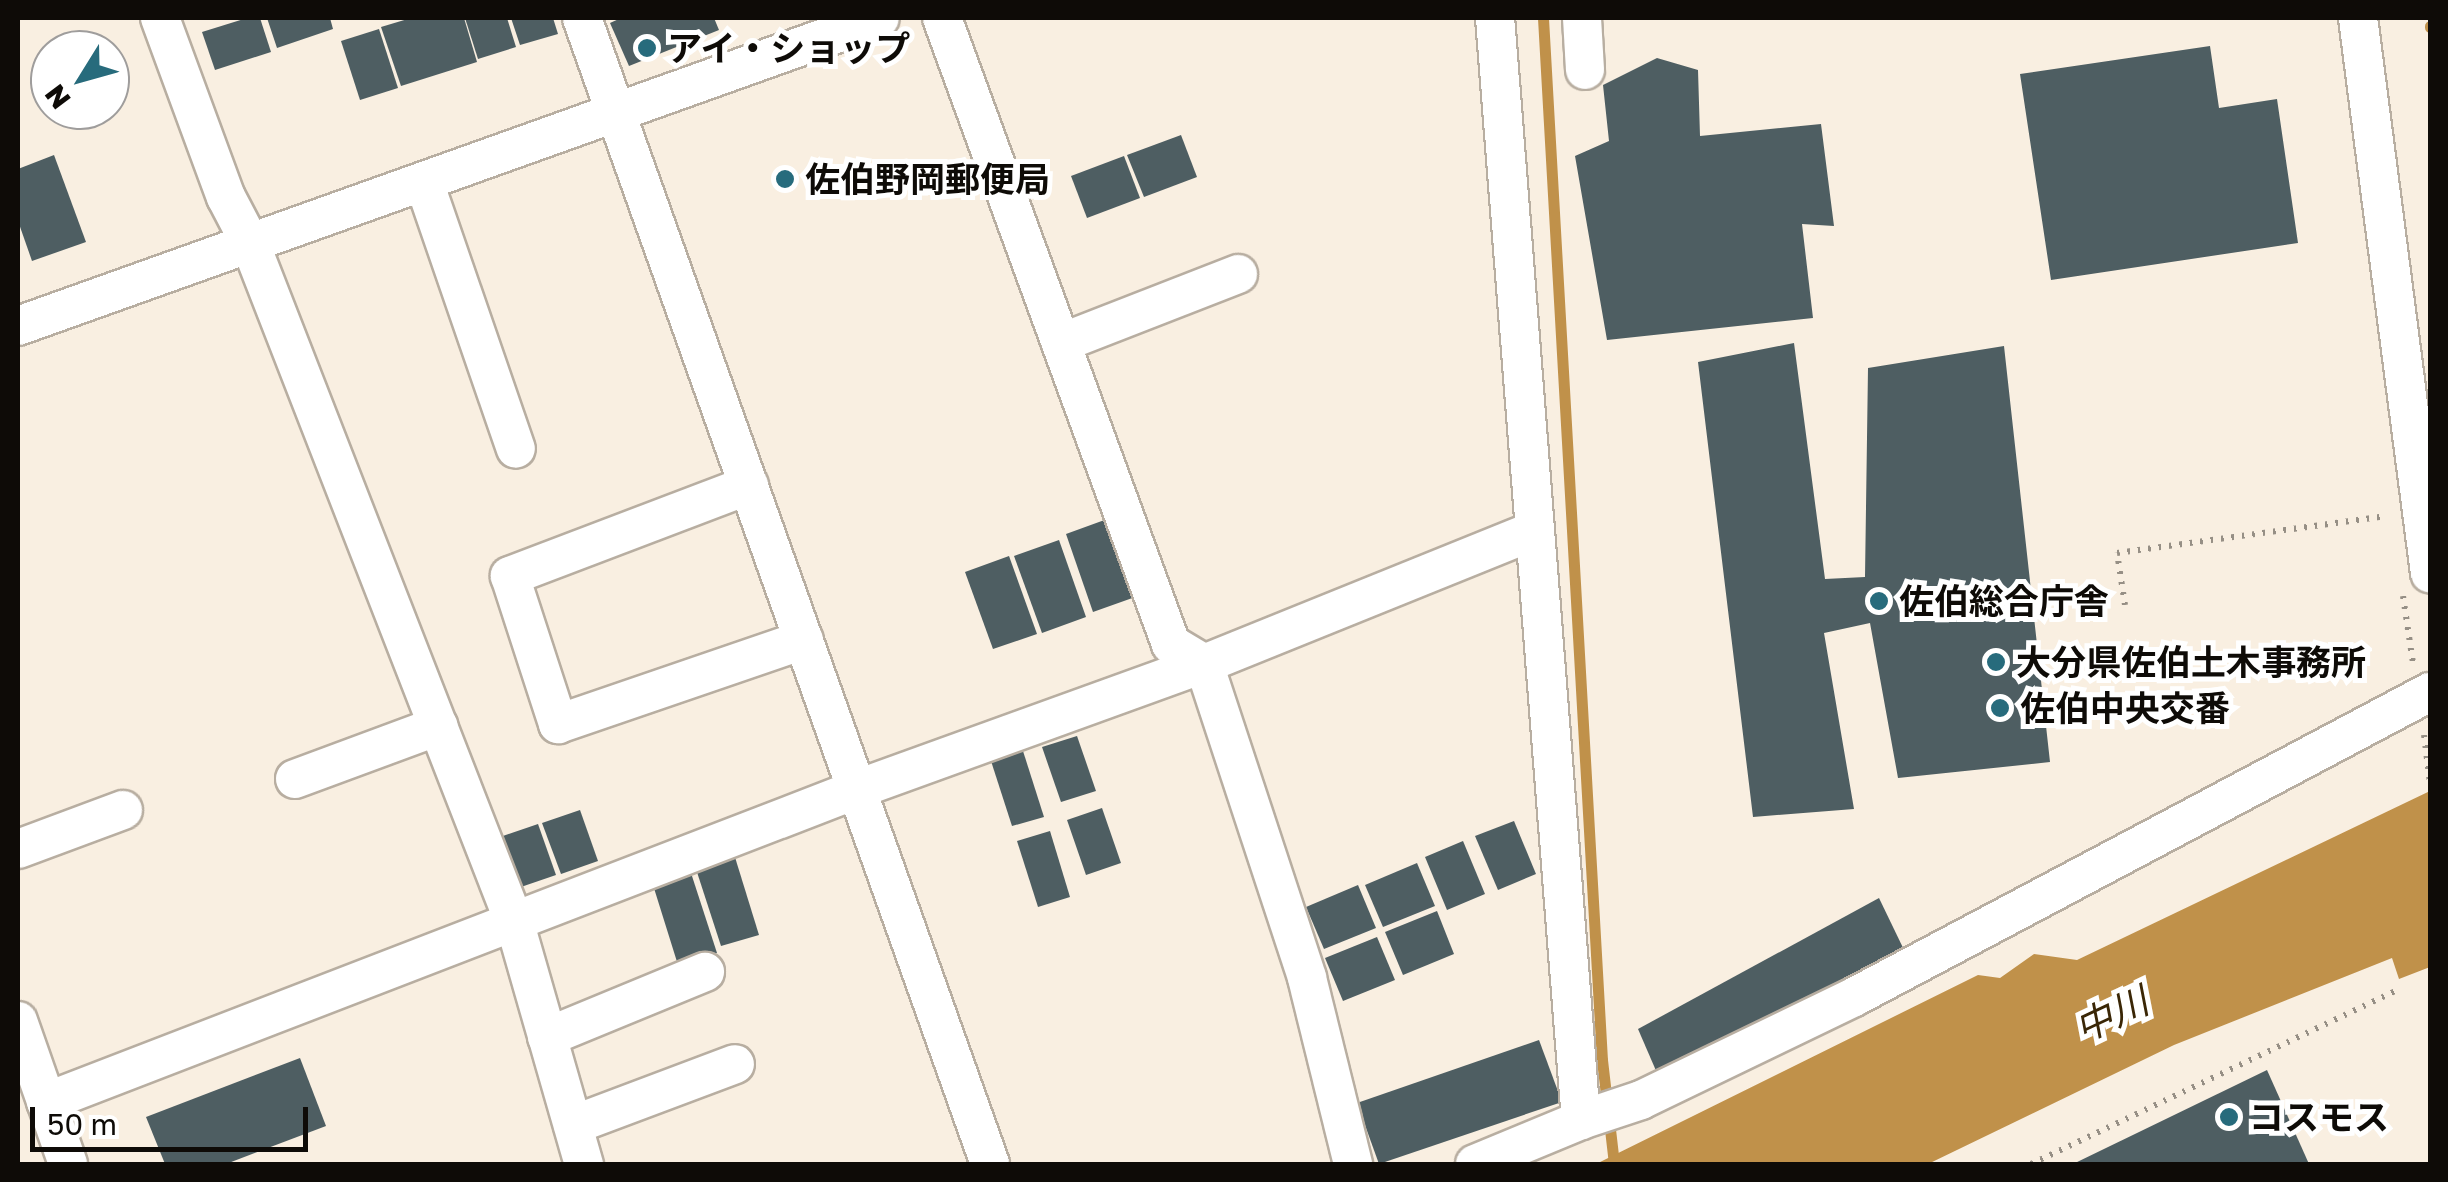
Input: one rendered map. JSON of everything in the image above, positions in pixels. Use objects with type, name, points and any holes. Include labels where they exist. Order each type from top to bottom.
[{"type":"street","points":[[160,18],[226,197],[250,244],[515,924],[584,1164]]},
{"type":"street","points":[[582,18],[855,790],[880,846],[990,1164]]},
{"type":"street","points":[[18,326],[424,182],[615,109],[880,18]]},
{"type":"street","points":[[942,18],[1171,644],[1204,664],[1308,978],[1353,1164]]},
{"type":"street","points":[[1495,18],[1532,531],[1599,1114]]},
{"type":"street","points":[[1582,18],[1585,70]]},
{"type":"street","points":[[2358,18],[2430,573]]},
{"type":"street","points":[[424,182],[516,449]]},
{"type":"street","points":[[1061,344],[1238,274]]},
{"type":"street","points":[[749,485],[510,576],[558,724],[804,640]]},
{"type":"street","points":[[46,1102],[855,790],[1204,664],[1532,531]]},
{"type":"street","points":[[1475,1164],[1599,1114],[1854,997],[2430,692]]},
{"type":"street","points":[[295,779],[438,726]]},
{"type":"street","points":[[18,849],[123,810]]},
{"type":"street","points":[[547,1037],[705,972]]},
{"type":"street","points":[[18,1021],[68,1164]]},
{"type":"street","points":[[573,1125],[735,1064]]},
{"type":"path","points":[[2125,605],[2117,553],[2392,515]]},
{"type":"path","points":[[2426,749],[2430,783]]},
{"type":"path","points":[[2030,1164],[2395,992]]},
{"type":"water","name":"中川","points":[[2430,791],[2430,967],[2399,979],[2392,958],[2174,1045],[1928,1164],[1596,1164],[1978,975],[2000,978],[2034,954],[2077,960]]},
{"type":"building","points":[[247,18],[260,18],[271,52],[215,70],[202,32]]},
{"type":"building","points":[[267,18],[330,18],[333,29],[277,48]]},
{"type":"building","points":[[411,18],[464,18],[477,62],[401,86],[381,27]]},
{"type":"building","points":[[465,18],[507,18],[516,47],[478,59]]},
{"type":"building","points":[[511,18],[553,18],[558,34],[520,45]]},
{"type":"building","name":"アイ・ショップ","points":[[621,18],[714,18],[719,30],[629,66],[610,23]]},
{"type":"building","points":[[379,29],[398,88],[360,100],[341,41]]},
{"type":"building","points":[[2210,46],[2219,108],[2277,99],[2298,243],[2051,280],[2020,74]]},
{"type":"building","points":[[1657,58],[1698,70],[1700,136],[1821,124],[1834,226],[1802,224],[1813,318],[1607,340],[1575,156],[1609,141],[1603,85]]},
{"type":"building","points":[[1181,135],[1197,177],[1144,197],[1127,155]]},
{"type":"building","points":[[54,155],[86,242],[32,261],[18,221],[18,169]]},
{"type":"building","points":[[1124,156],[1140,198],[1087,218],[1071,176]]},
{"type":"building","name":"佐伯総合庁舎","points":[[1794,343],[1825,579],[1865,577],[1868,368],[2004,346],[2050,762],[1898,778],[1870,623],[1824,633],[1854,809],[1753,817],[1698,362]]},
{"type":"building","points":[[1110,518],[1138,596],[1093,612],[1066,534]]},
{"type":"building","points":[[1059,540],[1086,617],[1042,633],[1014,556]]},
{"type":"building","points":[[1009,556],[1037,634],[993,649],[965,572]]},
{"type":"building","points":[[1077,736],[1096,791],[1061,802],[1042,747]]},
{"type":"building","points":[[1023,751],[1044,817],[1012,826],[991,761]]},
{"type":"building","points":[[1102,808],[1121,863],[1086,875],[1067,820]]},
{"type":"building","points":[[580,810],[598,861],[561,874],[542,823]]},
{"type":"building","points":[[1514,821],[1536,874],[1498,890],[1475,836]]},
{"type":"building","points":[[538,824],[556,875],[518,888],[500,837]]},
{"type":"building","points":[[1050,831],[1070,897],[1038,907],[1017,841]]},
{"type":"building","points":[[1463,841],[1485,894],[1447,910],[1425,857]]},
{"type":"building","points":[[734,854],[759,935],[721,946],[695,866]]},
{"type":"building","points":[[1417,863],[1435,906],[1383,927],[1365,885]]},
{"type":"building","points":[[691,873],[717,953],[678,965],[653,885]]},
{"type":"building","points":[[1358,885],[1376,928],[1324,949],[1306,907]]},
{"type":"building","points":[[1879,898],[1906,954],[1657,1073],[1638,1029]]},
{"type":"building","points":[[1437,911],[1454,954],[1403,975],[1385,932]]},
{"type":"building","points":[[1377,937],[1395,980],[1343,1001],[1325,958]]},
{"type":"building","points":[[1539,1040],[1562,1102],[1379,1164],[1357,1103]]},
{"type":"building","points":[[300,1058],[326,1126],[226,1164],[165,1164],[146,1117]]},
{"type":"building","name":"コスモス","points":[[2267,1070],[2309,1164],[2073,1164]]},
{"type":"waterway","points":[[1543,18],[1602,1060],[1614,1164]]},
{"type":"place","name":"アイ・ショップ","points":[[647,48]]},
{"type":"place","name":"佐伯野岡郵便局","points":[[785,179]]},
{"type":"place","name":"佐伯総合庁舎","points":[[1879,601]]},
{"type":"place","name":"大分県佐伯土木事務所","points":[[1996,662]]},
{"type":"place","name":"佐伯中央交番","points":[[2000,708]]},
{"type":"place","name":"コスモス","points":[[2229,1117]]}]
